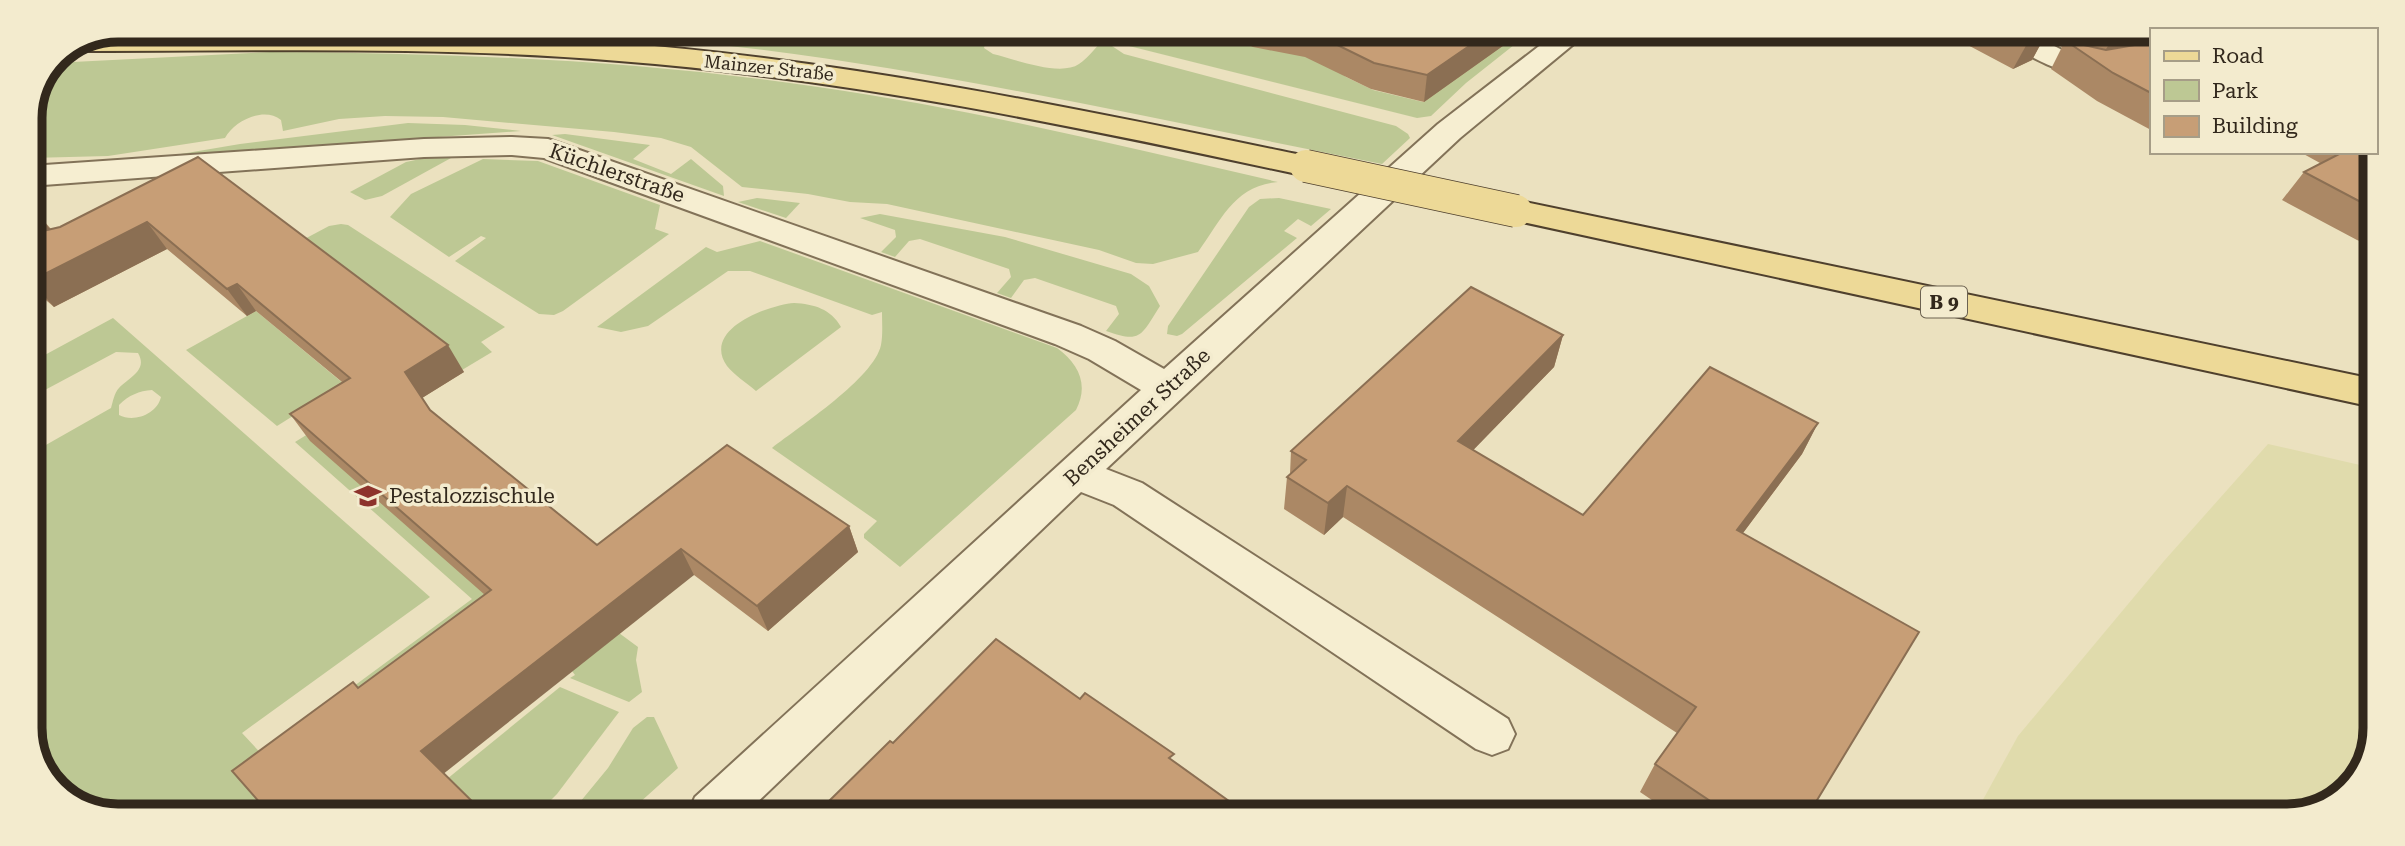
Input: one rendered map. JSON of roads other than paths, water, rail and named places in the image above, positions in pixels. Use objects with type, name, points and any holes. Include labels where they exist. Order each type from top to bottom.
[{"type":"main road","name":"Mainzer Straße","points":[[104,43],[266,42]]},
{"type":"main road","name":"Mainzer Straße","points":[[458,42],[620,52],[852,78],[1049,112],[2363,391]]},
{"type":"street","name":"Bensheimer Straße","points":[[722,804],[1167,388],[1449,131],[1562,42]]},
{"type":"street","points":[[2026,42],[2054,56],[2088,67],[2103,68],[2150,46]]},
{"type":"street","name":"Küchlerstraße","points":[[42,175],[425,148],[512,146],[548,149],[1068,335],[1112,356],[1167,388]]},
{"type":"street","points":[[154,200],[227,162]]},
{"type":"street","points":[[1076,474],[1128,494],[1492,734]]},
{"type":"place","name":"Pestalozzischule","points":[[368,496]]}]
